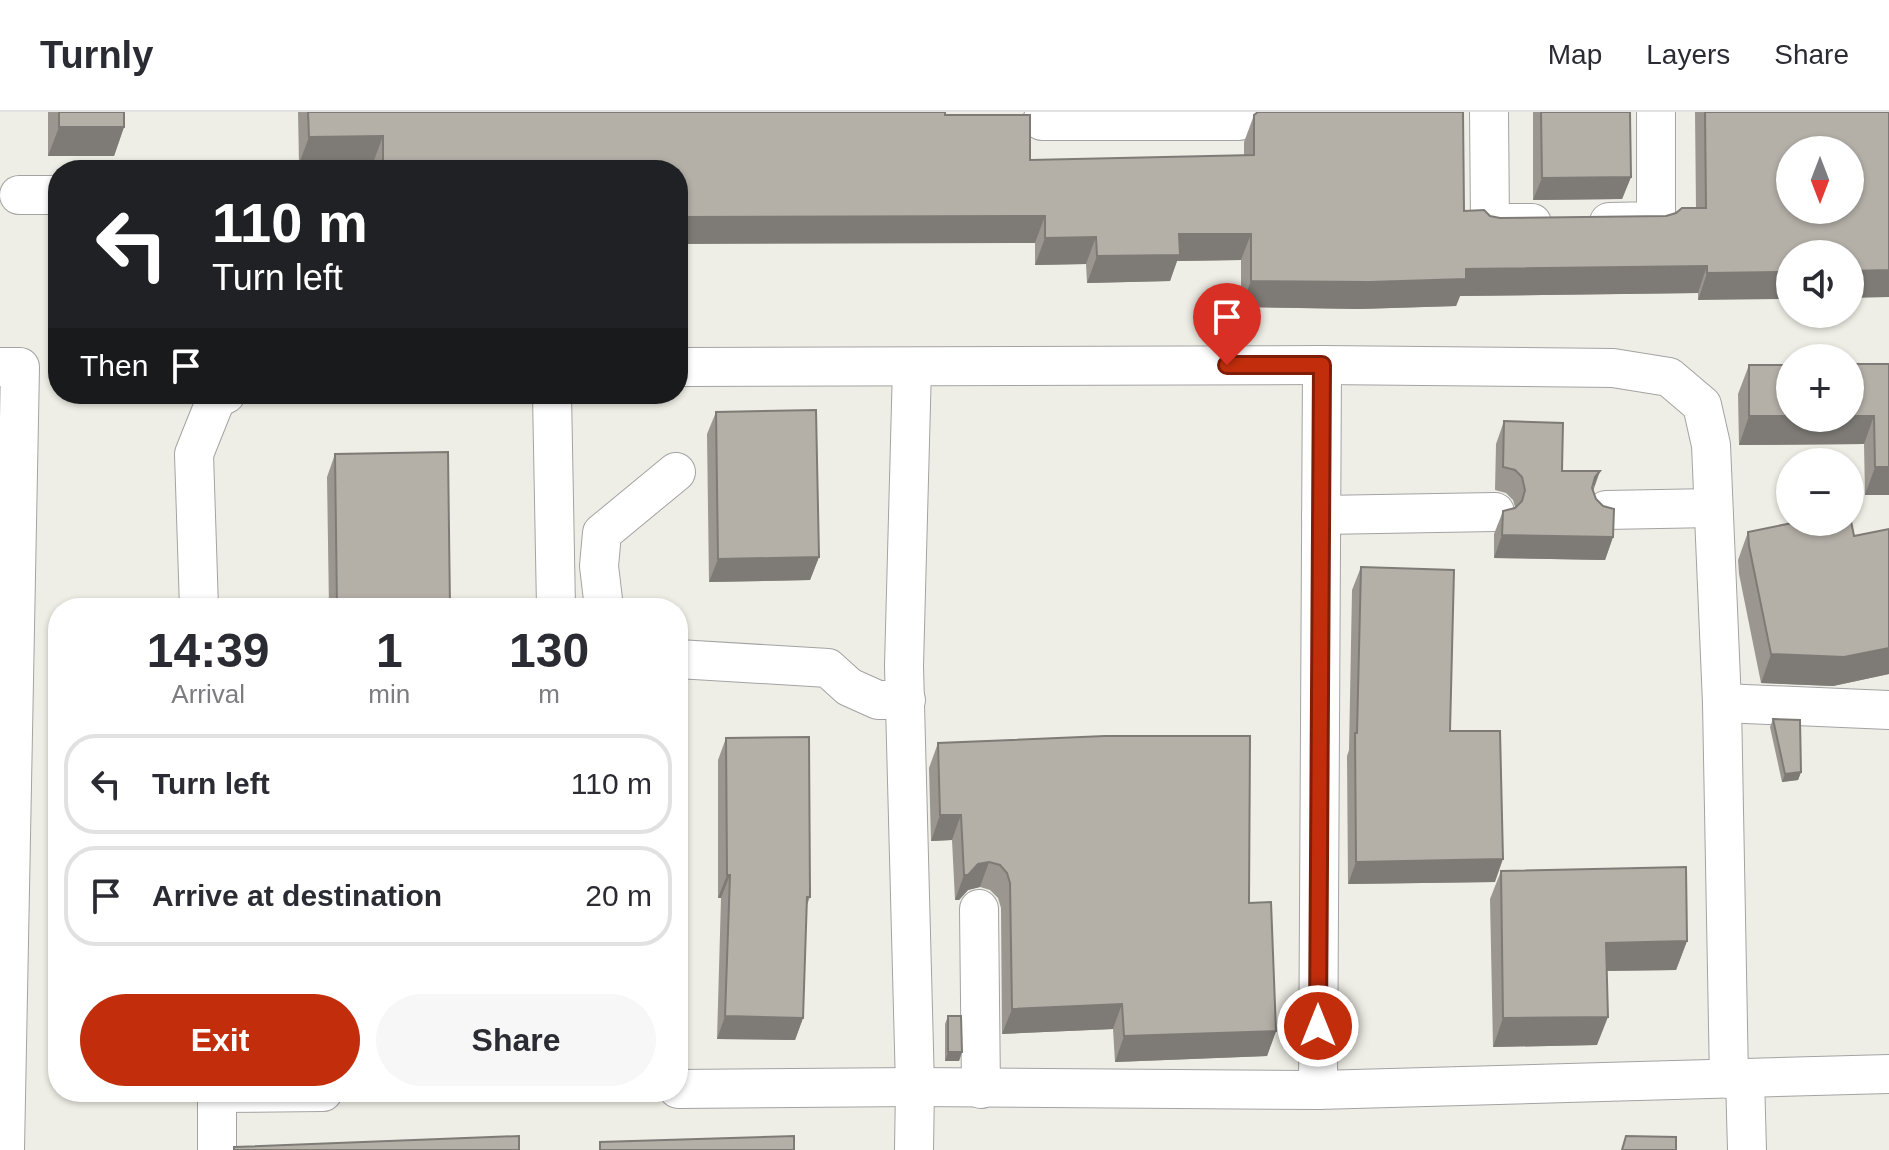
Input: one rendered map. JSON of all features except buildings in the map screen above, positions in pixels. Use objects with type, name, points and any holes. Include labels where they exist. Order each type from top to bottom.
[{"type":"street","points":[[1489,112],[1490,223],[1656,221],[1656,112]]},
{"type":"street","points":[[1042,121],[1239,121]]},
{"type":"street","points":[[19,195],[48,195]]},
{"type":"street","points":[[1318,1090],[1322,365]]},
{"type":"street","points":[[688,367],[1322,365],[1613,368],[1669,377],[1702,405],[1711,445],[1737,1078],[1747,1150]]},
{"type":"street","points":[[0,367],[20,367],[5,901],[5,1150]]},
{"type":"street","points":[[912,367],[904,666],[914,1150]]},
{"type":"street","points":[[199,598],[194,454],[214,404]]},
{"type":"street","points":[[552,404],[556,598]]},
{"type":"street","points":[[603,598],[599,566],[602,533],[676,472]]},
{"type":"street","points":[[1606,510],[1713,508]]},
{"type":"street","points":[[1321,515],[1495,512]]},
{"type":"street","points":[[688,660],[828,668],[849,687],[878,700],[906,700]]},
{"type":"street","points":[[1722,703],[1889,710]]},
{"type":"street","points":[[979,909],[981,1089]]},
{"type":"street","points":[[688,1089],[1318,1090],[1889,1074]]},
{"type":"street","points":[[217,1102],[217,1150]]},
{"type":"route","points":[[1227,365],[1322,365],[1318,1026]]}]
